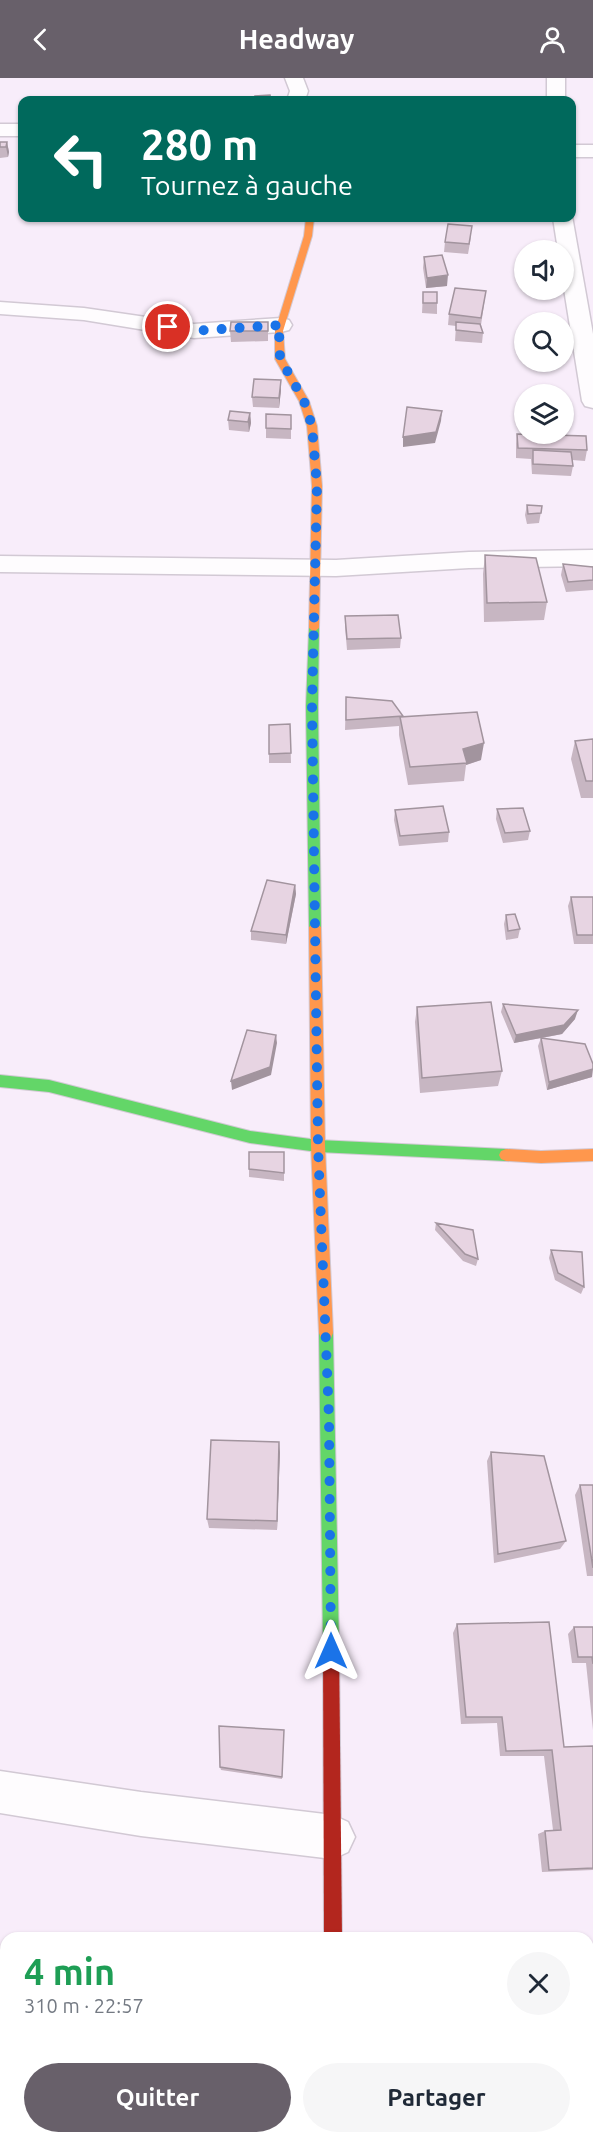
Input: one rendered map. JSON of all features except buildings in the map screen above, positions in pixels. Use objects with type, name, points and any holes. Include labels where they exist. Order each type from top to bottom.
[{"type":"street","points":[[294,78],[299,91],[297,96]]},
{"type":"street","points":[[556,78],[556,96]]},
{"type":"street","points":[[0,130],[18,130]]},
{"type":"street","points":[[576,152],[593,151]]},
{"type":"street","points":[[310,222],[308,236],[279,331],[280,358],[304,401],[312,426],[317,486],[312,706],[318,1146],[329,1419],[333,1932]]},
{"type":"street","points":[[564,222],[593,401]]},
{"type":"street","points":[[0,308],[84,314],[194,331],[281,325]]},
{"type":"street","points":[[0,564],[336,568],[469,560],[593,558]]},
{"type":"street","points":[[0,1081],[48,1086],[250,1137],[318,1146],[542,1157],[593,1155]]},
{"type":"street","points":[[0,1792],[141,1814],[333,1837]]},
{"type":"traffic: fast","points":[[314,628],[312,706],[315,927]]},
{"type":"traffic: fast","points":[[0,1081],[49,1086],[250,1137],[318,1146],[506,1155]]},
{"type":"traffic: fast","points":[[326,1333],[331,1646]]},
{"type":"traffic: slow","points":[[310,222],[308,236],[279,331],[280,359],[304,401],[312,426],[317,486],[314,628]]},
{"type":"traffic: slow","points":[[315,927],[318,1146],[326,1333]]},
{"type":"traffic: slow","points":[[506,1155],[541,1157],[593,1155]]},
{"type":"traffic: jam","points":[[331,1646],[333,1932]]},
{"type":"route","points":[[168,327],[194,331],[281,325],[279,331],[280,358],[304,401],[312,426],[317,486],[312,706],[318,1146],[329,1419],[331,1651]]}]
